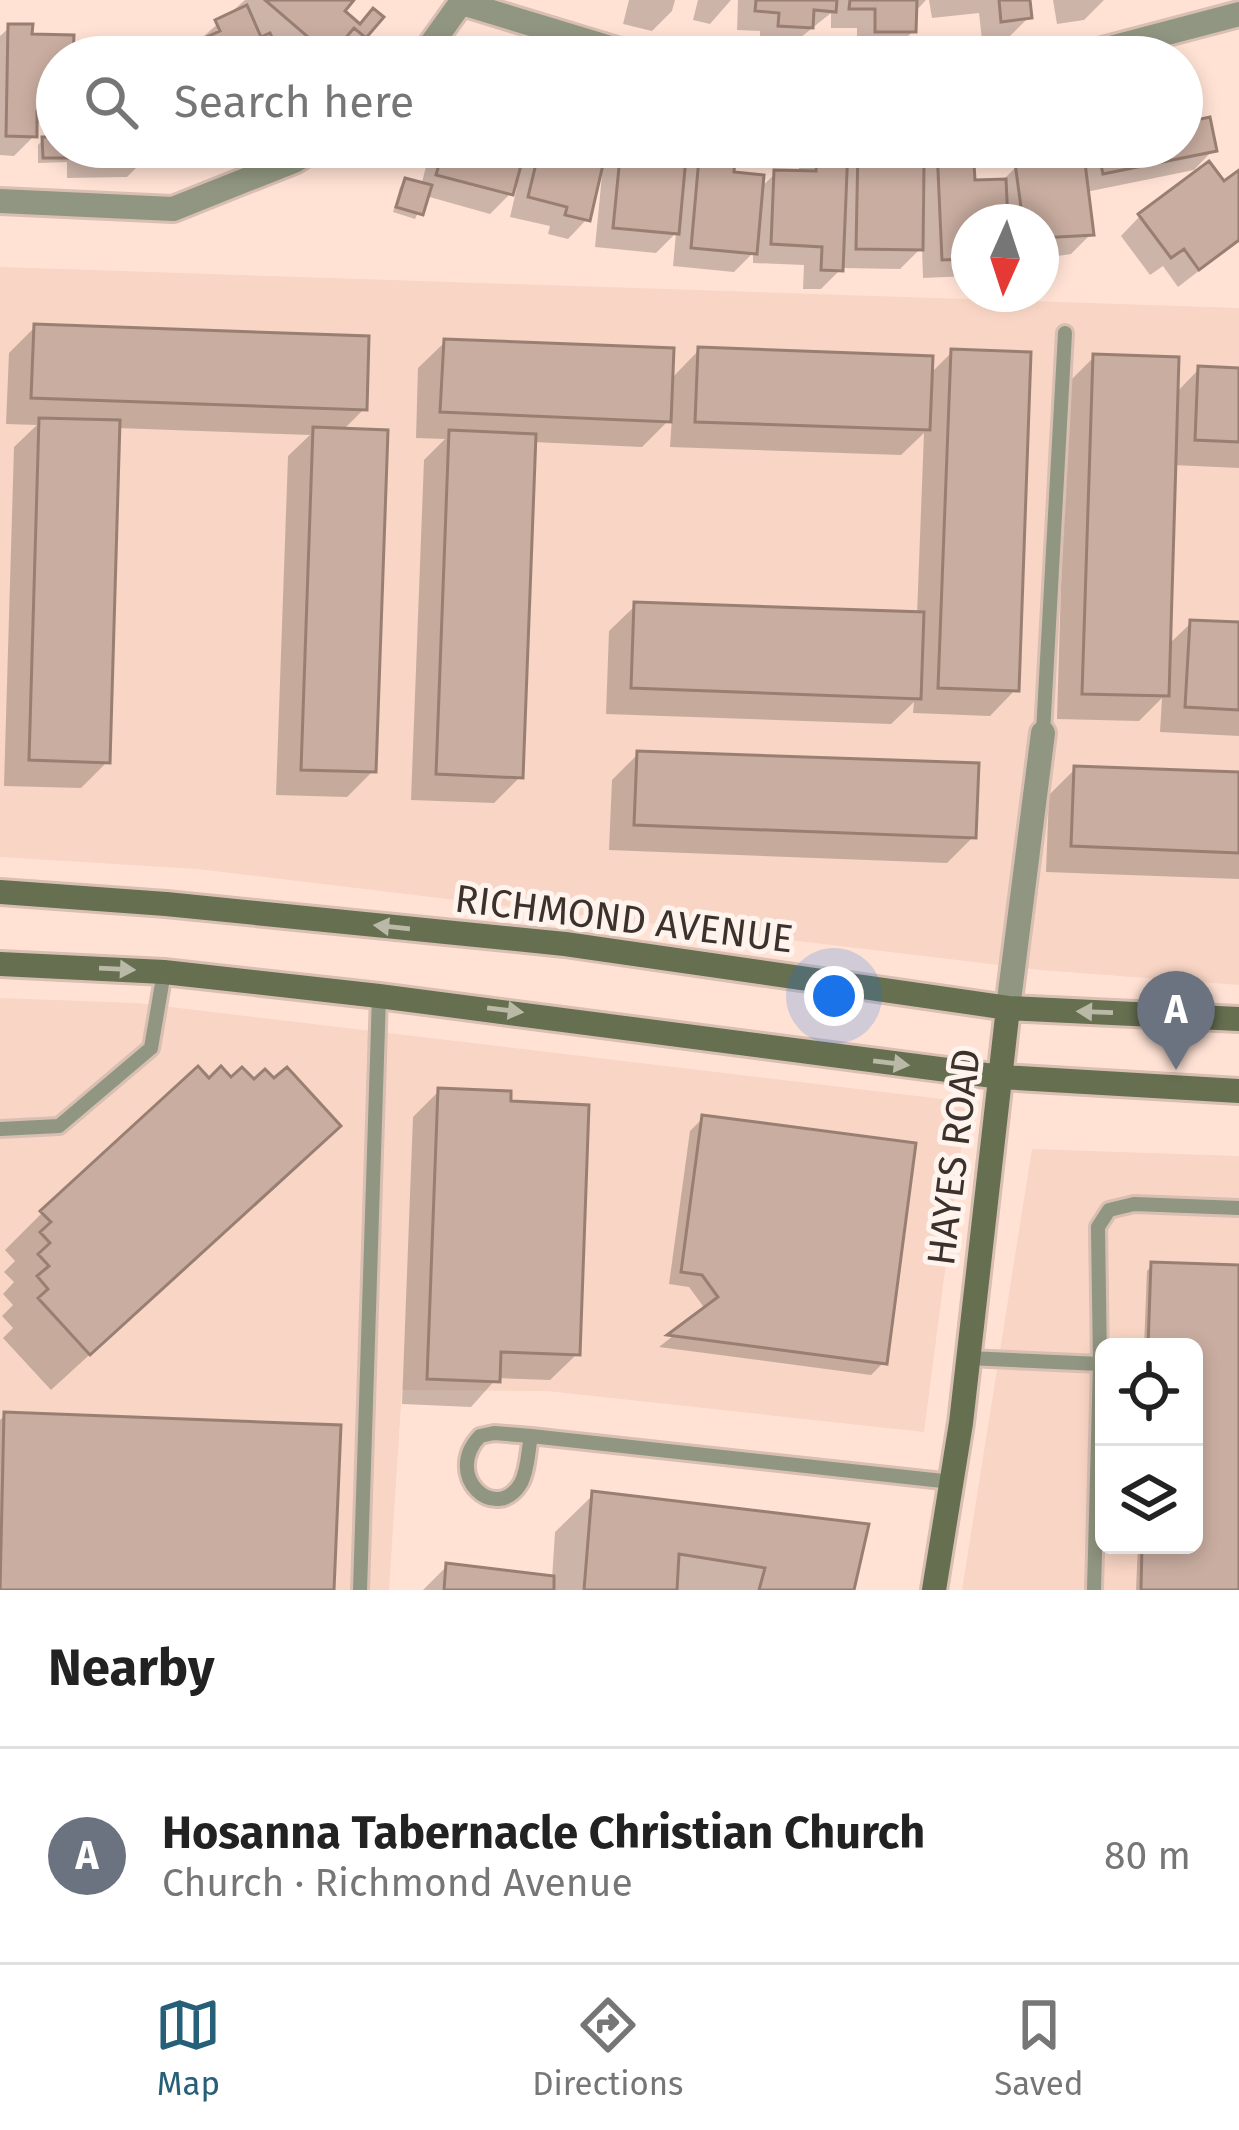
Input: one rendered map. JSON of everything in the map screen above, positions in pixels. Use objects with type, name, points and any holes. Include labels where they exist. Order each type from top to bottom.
[{"type":"main road","name":"RICHMOND AVENUE","points":[[0,892],[565,944],[1008,1008],[1239,1019]]},
{"type":"main road","points":[[0,964],[164,972],[379,996],[1001,1077],[1239,1091]]},
{"type":"main road","name":"HAYES ROAD","points":[[934,1590],[968,1358],[1008,1008]]},
{"type":"street","points":[[438,36],[463,2],[572,36]]},
{"type":"street","points":[[1156,36],[1239,14]]},
{"type":"street","points":[[0,201],[172,209],[276,168]]},
{"type":"street","name":"HAYES ROAD","points":[[1008,1008],[1043,733]]},
{"type":"lane","points":[[1043,733],[1065,333]]},
{"type":"lane","points":[[0,1129],[59,1126],[151,1048],[164,972]]},
{"type":"lane","points":[[360,1590],[379,996]]},
{"type":"lane","points":[[1100,1338],[1099,1227],[1109,1210],[1134,1204],[1239,1208]]},
{"type":"lane","points":[[968,1358],[1095,1364]]},
{"type":"lane","points":[[530,1436],[523,1480],[513,1492],[502,1499],[487,1498],[476,1490],[467,1478],[467,1459],[481,1436],[494,1432],[952,1482]]},
{"type":"lane","points":[[1094,1590],[1098,1446]]},
{"type":"shaded area","points":[[0,267],[951,298],[951,312],[1059,312],[1059,302],[1239,308],[1239,985],[1040,970],[197,869],[0,857]]},
{"type":"shaded area","points":[[0,998],[137,1003],[967,1102],[924,1432],[547,1391],[402,1390],[389,1590],[0,1590]]},
{"type":"shaded area","points":[[1032,1149],[1239,1156],[1239,1590],[962,1590]]},
{"type":"building","points":[[265,0],[354,0],[345,11],[360,24],[373,8],[384,17],[368,36],[354,28],[347,36],[307,36]]},
{"type":"building","points":[[756,0],[837,0],[836,12],[814,10],[813,28],[778,26],[779,13],[755,11]]},
{"type":"building","points":[[850,0],[917,0],[916,32],[875,32],[875,9],[849,9]]},
{"type":"building","points":[[999,0],[1030,0],[1032,18],[1001,22]]},
{"type":"building","points":[[247,5],[261,36],[209,36],[220,31],[215,20]]},
{"type":"building","points":[[8,24],[33,24],[32,34],[74,35],[36,36],[36,137],[6,136]]},
{"type":"building","points":[[1210,117],[1217,151],[1203,154],[1203,118]]},
{"type":"building","points":[[1209,161],[1224,181],[1239,170],[1239,240],[1199,270],[1184,249],[1171,258],[1138,214]]},
{"type":"building","points":[[438,168],[520,168],[513,195],[436,175]]},
{"type":"building","points":[[535,168],[602,168],[590,221],[565,215],[567,207],[528,197]]},
{"type":"building","points":[[619,168],[685,168],[679,234],[613,228]]},
{"type":"building","points":[[698,168],[734,168],[734,172],[764,175],[757,254],[691,248]]},
{"type":"building","points":[[847,168],[843,271],[821,270],[822,247],[771,244],[774,170]]},
{"type":"building","points":[[858,168],[924,168],[923,250],[856,249]]},
{"type":"building","points":[[938,168],[974,168],[975,180],[1006,179],[1007,204],[951,204],[951,260],[942,260]]},
{"type":"building","points":[[1016,168],[1086,168],[1094,235],[1059,237],[1059,204],[1021,204]]},
{"type":"building","points":[[1102,168],[1133,168],[1103,174]]},
{"type":"building","points":[[405,178],[432,185],[423,215],[396,207]]},
{"type":"building","points":[[34,324],[369,336],[367,410],[31,398]]},
{"type":"building","points":[[444,339],[674,348],[671,422],[440,412]]},
{"type":"building","points":[[698,347],[933,356],[930,430],[695,422]]},
{"type":"building","points":[[951,349],[1031,352],[1019,691],[938,688]]},
{"type":"building","points":[[1093,354],[1179,357],[1169,696],[1082,694]]},
{"type":"building","points":[[1198,366],[1239,368],[1239,442],[1195,440]]},
{"type":"building","points":[[39,418],[120,420],[110,763],[29,760]]},
{"type":"building","points":[[313,427],[388,430],[376,772],[301,770]]},
{"type":"building","points":[[449,430],[536,434],[523,778],[436,774]]},
{"type":"building","points":[[634,602],[924,612],[921,699],[631,688]]},
{"type":"building","points":[[1190,620],[1239,622],[1239,710],[1185,707]]},
{"type":"building","points":[[637,751],[979,763],[976,838],[634,825]]},
{"type":"building","points":[[1074,766],[1239,772],[1239,853],[1071,846]]},
{"type":"building","points":[[198,1066],[209,1078],[221,1066],[231,1077],[242,1067],[254,1079],[265,1069],[274,1078],[287,1067],[341,1126],[90,1355],[38,1298],[48,1289],[37,1276],[49,1266],[38,1254],[50,1243],[40,1232],[51,1222],[40,1211]]},
{"type":"building","points":[[438,1088],[511,1091],[511,1101],[589,1105],[580,1355],[501,1352],[500,1382],[427,1379]]},
{"type":"building","points":[[702,1115],[916,1143],[887,1364],[667,1335],[718,1297],[702,1275],[681,1272]]},
{"type":"building","points":[[1151,1262],[1239,1265],[1239,1590],[1141,1590],[1142,1554],[1203,1554],[1203,1338],[1148,1338]]},
{"type":"building","points":[[4,1412],[341,1425],[334,1590],[0,1590]]},
{"type":"building","points":[[592,1491],[869,1524],[854,1590],[759,1590],[765,1568],[679,1554],[677,1590],[584,1590]]},
{"type":"building","points":[[446,1563],[554,1576],[554,1590],[444,1590]]},
{"type":"place","name":"Hosanna Tabernacle Christian Church","points":[[1176,1070]]}]
